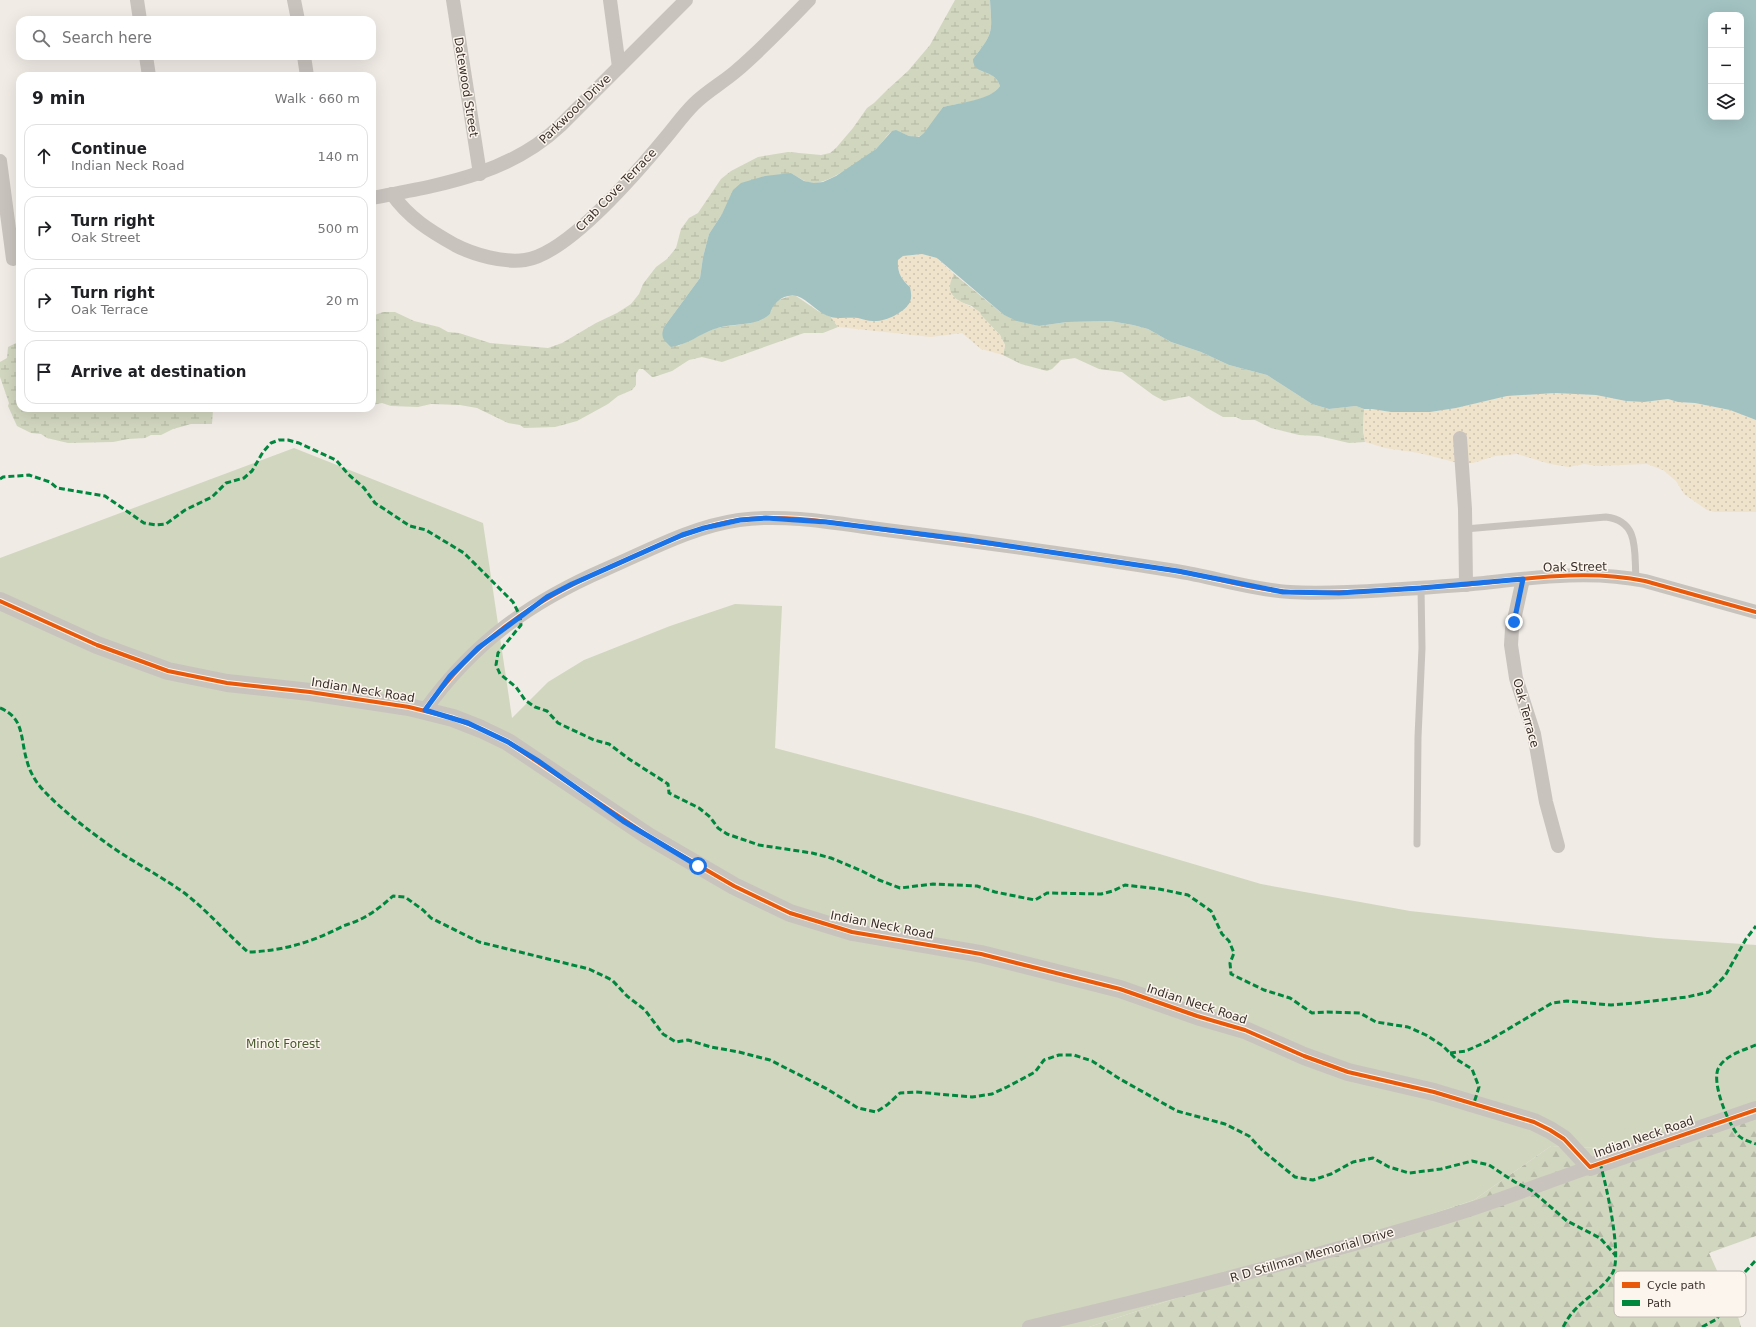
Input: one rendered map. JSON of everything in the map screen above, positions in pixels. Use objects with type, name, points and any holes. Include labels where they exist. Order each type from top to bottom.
[{"type":"street","points":[[137,0],[139,16]]},
{"type":"street","points":[[294,0],[297,16]]},
{"type":"street","name":"Datewood Street","points":[[452,0],[480,174]]},
{"type":"street","points":[[610,0],[619,67]]},
{"type":"street","name":"Parkwood Drive","points":[[376,197],[480,174],[516,158],[544,140],[686,0]]},
{"type":"street","name":"Crab Cove Terrace","points":[[392,194],[404,210],[418,222],[471,253],[516,261],[532,259],[546,253],[560,244],[588,221],[654,152],[695,102],[744,65],[808,0]]},
{"type":"street","points":[[147,60],[148,72]]},
{"type":"street","points":[[305,60],[306,72]]},
{"type":"street","points":[[0,161],[11,259]]},
{"type":"street","points":[[1460,438],[1465,529],[1466,584]]},
{"type":"street","name":"Oak Street","points":[[425,710],[450,676],[478,648],[547,597],[572,584],[682,535],[704,528],[740,520],[766,518],[826,522],[969,540],[1178,571],[1283,592],[1339,593],[1592,575],[1636,579],[1756,612]]},
{"type":"street","name":"Oak Terrace","points":[[1523,579],[1512,629],[1511,645],[1516,678],[1534,734],[1546,802],[1558,846]]},
{"type":"street","name":"Indian Neck Road","points":[[0,601],[91,642],[168,671],[227,683],[356,698],[425,710],[468,723],[508,742],[648,836],[734,886],[790,912],[852,932],[981,954],[1120,989],[1197,1016],[1245,1030],[1304,1056],[1348,1072],[1434,1092],[1534,1122],[1564,1139],[1590,1167],[1756,1110]]},
{"type":"street","name":"R D Stillman Memorial Drive","points":[[1029,1327],[1166,1295],[1287,1263],[1459,1213],[1590,1167]]},
{"type":"lane","points":[[1465,529],[1606,517],[1616,518],[1622,521],[1632,534],[1636,579]]},
{"type":"lane","points":[[1417,844],[1418,737],[1422,648],[1421,588]]},
{"type":"green space","points":[[955,0],[990,0],[990,32],[985,43],[973,59],[981,71],[993,76],[1000,86],[989,95],[982,98],[966,103],[943,107],[930,127],[920,136],[912,137],[897,131],[891,132],[872,152],[848,169],[830,179],[813,183],[803,180],[791,173],[722,214],[709,234],[703,257],[700,278],[664,327],[678,346],[715,328],[751,323],[770,314],[771,307],[778,300],[790,296],[796,296],[818,311],[831,317],[838,327],[823,333],[804,333],[722,362],[702,357],[689,360],[672,371],[654,377],[643,369],[639,369],[636,374],[636,385],[632,390],[618,396],[608,404],[577,421],[555,427],[524,428],[520,425],[508,423],[477,408],[460,405],[431,404],[418,407],[391,406],[382,403],[376,404],[376,315],[383,312],[395,312],[414,321],[490,343],[548,348],[562,343],[631,304],[639,294],[643,284],[656,267],[667,259],[676,248],[681,229],[689,218],[698,213],[721,179],[731,171],[758,157],[788,152],[821,155],[830,153],[853,128],[867,108],[908,71],[930,45]]},
{"type":"green space","points":[[954,274],[1004,315],[1039,326],[1067,322],[1110,321],[1133,325],[1148,329],[1171,342],[1201,352],[1229,365],[1267,375],[1312,404],[1329,409],[1356,406],[1364,409],[1363,430],[1365,442],[1349,443],[1319,436],[1299,435],[1271,428],[1255,420],[1242,420],[1236,417],[1223,417],[1189,396],[1164,401],[1153,395],[1122,372],[1099,369],[1075,358],[1061,360],[1052,369],[1047,371],[1021,364],[1003,355],[1005,345],[1000,335],[972,306],[957,301],[950,292],[950,281]]},
{"type":"green space","points":[[16,343],[16,412],[213,412],[212,424],[191,424],[173,429],[161,435],[151,435],[145,438],[113,442],[68,443],[47,438],[41,434],[31,433],[17,426],[8,406],[9,403],[0,377],[0,362],[7,358],[8,347]]},
{"type":"green space","name":"Minot Forest","points":[[294,448],[483,523],[512,718],[548,682],[584,660],[670,626],[735,604],[782,606],[775,748],[1031,816],[1261,884],[1410,911],[1657,938],[1756,945],[1756,1113],[1646,1150],[1551,1146],[1474,1200],[1089,1327],[0,1327],[0,558]]},
{"type":"green space","points":[[1756,1113],[1756,1236],[1709,1253],[1717,1271],[1614,1271],[1614,1317],[1738,1317],[1741,1327],[1089,1327],[1474,1200],[1551,1146],[1646,1150]]},
{"type":"sand","points":[[922,254],[937,258],[954,274],[950,283],[952,295],[956,299],[980,312],[981,315],[1000,335],[1005,345],[1003,355],[981,349],[962,333],[931,337],[838,327],[831,317],[859,318],[874,321],[910,287],[900,275],[898,260],[903,256]]},
{"type":"sand","points":[[1555,393],[1596,395],[1626,401],[1644,402],[1668,399],[1678,402],[1695,403],[1730,410],[1756,420],[1756,512],[1714,512],[1707,510],[1684,494],[1676,481],[1663,470],[1647,464],[1597,466],[1584,464],[1569,467],[1550,464],[1517,454],[1495,456],[1473,463],[1458,463],[1419,453],[1385,448],[1365,442],[1363,430],[1364,409],[1392,412],[1430,412],[1456,408],[1507,396]]},
{"type":"water","points":[[990,0],[1756,0],[1756,420],[1730,410],[1695,403],[1678,402],[1668,399],[1644,402],[1626,401],[1596,395],[1555,393],[1507,396],[1456,408],[1430,412],[1391,412],[1364,409],[1356,406],[1329,409],[1312,404],[1267,375],[1229,365],[1201,352],[1171,342],[1148,329],[1110,321],[1067,322],[1039,326],[1017,321],[1004,315],[937,258],[922,254],[903,256],[898,260],[899,272],[904,281],[910,287],[910,302],[899,313],[883,320],[873,321],[858,318],[831,317],[822,313],[805,300],[792,295],[783,297],[773,306],[770,314],[757,321],[714,329],[677,346],[671,347],[666,342],[662,334],[664,327],[700,278],[703,257],[709,234],[722,214],[733,190],[741,183],[765,176],[791,173],[804,181],[814,183],[823,182],[836,176],[876,149],[892,131],[896,130],[909,136],[919,137],[924,133],[943,107],[990,95],[1000,86],[994,77],[977,68],[973,59],[985,43],[991,26]]},
{"type":"marked path","points":[[0,479],[3,477],[29,475],[50,482],[57,488],[105,496],[144,523],[156,525],[166,524],[185,510],[212,497],[226,483],[244,478],[252,471],[263,452],[271,443],[279,440],[288,440],[299,443],[336,460],[348,474],[364,488],[375,503],[410,526],[426,530],[464,553],[513,602],[520,616],[521,625],[498,653],[496,665],[500,674],[516,687],[525,700],[535,707],[547,711],[558,723],[594,740],[609,744],[668,784],[669,793],[699,808],[710,817],[718,828],[727,834],[759,845],[812,853],[831,858],[900,888],[933,884],[977,886],[995,892],[1035,900],[1047,893],[1101,894],[1113,891],[1125,885],[1159,889],[1188,895],[1211,911],[1222,934],[1229,941],[1234,953],[1230,963],[1231,974],[1264,990],[1290,998],[1312,1013],[1360,1013],[1376,1022],[1408,1027],[1426,1035],[1443,1046],[1456,1059],[1472,1069],[1479,1087],[1474,1103]]},
{"type":"marked path","points":[[0,708],[8,712],[18,723],[30,770],[39,785],[59,806],[109,845],[183,892],[200,906],[248,952],[286,948],[309,941],[365,917],[378,909],[393,896],[405,897],[431,918],[479,942],[589,969],[612,980],[627,996],[645,1010],[663,1034],[676,1042],[688,1040],[711,1047],[770,1060],[827,1089],[858,1108],[876,1112],[887,1105],[900,1093],[916,1092],[972,1097],[992,1094],[1035,1072],[1044,1060],[1059,1055],[1074,1055],[1092,1061],[1120,1079],[1177,1111],[1225,1124],[1249,1136],[1262,1150],[1295,1177],[1313,1180],[1331,1174],[1353,1162],[1373,1158],[1389,1167],[1409,1173],[1441,1169],[1472,1161],[1489,1165],[1515,1182],[1531,1190],[1567,1221],[1600,1238],[1616,1256]]},
{"type":"marked path","points":[[1450,1053],[1466,1051],[1488,1041],[1552,1003],[1567,1001],[1611,1005],[1687,997],[1709,992],[1725,976],[1746,939],[1756,926]]},
{"type":"marked path","points":[[1756,1045],[1736,1053],[1726,1059],[1719,1067],[1717,1074],[1719,1092],[1730,1123],[1739,1136],[1756,1144]]},
{"type":"marked path","points":[[1563,1327],[1577,1307],[1600,1288],[1613,1272],[1616,1250],[1606,1186],[1600,1163]]},
{"type":"marked path","points":[[1746,1271],[1756,1260]]},
{"type":"marked path","points":[[1702,1327],[1718,1317]]},
{"type":"cycle path","points":[[425,710],[463,664],[484,644],[505,626],[553,595],[606,569],[687,534],[721,523],[758,518],[817,521],[1106,560],[1176,571],[1276,591],[1315,593],[1351,592],[1585,575],[1645,581],[1756,612]]},
{"type":"cycle path","points":[[0,601],[97,645],[168,671],[227,683],[310,692],[409,707],[453,718],[508,742],[648,836],[734,886],[790,913],[852,932],[981,954],[1120,989],[1197,1016],[1245,1030],[1304,1056],[1348,1072],[1434,1092],[1534,1122],[1564,1139],[1590,1167],[1756,1110]]},
{"type":"route","points":[[698,866],[623,821],[537,760],[508,742],[468,723],[425,710],[450,676],[478,648],[547,597],[662,543],[704,528],[727,522],[766,518],[826,522],[969,540],[1178,571],[1283,592],[1316,594],[1339,593],[1449,586],[1523,579],[1514,622]]}]
